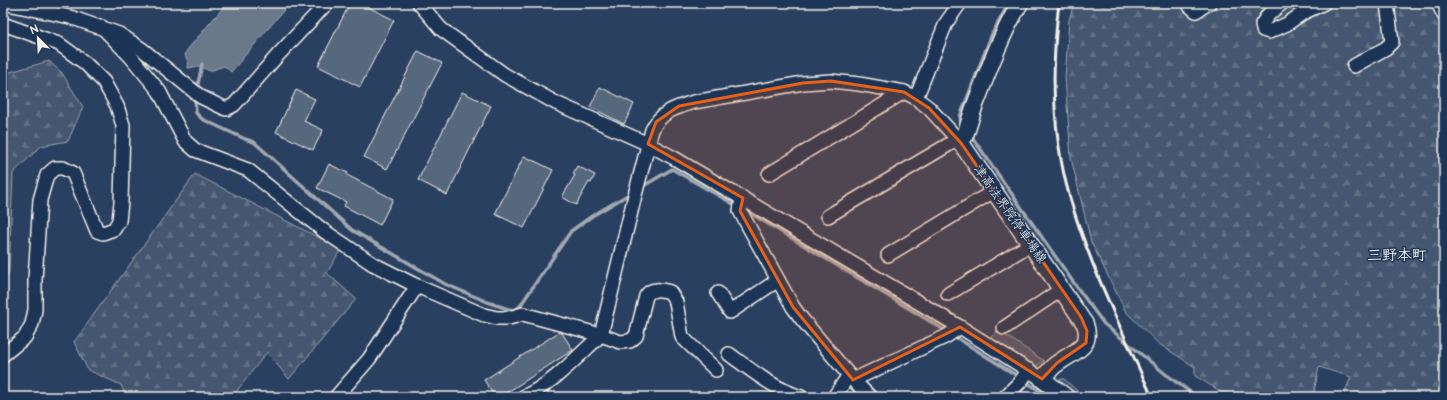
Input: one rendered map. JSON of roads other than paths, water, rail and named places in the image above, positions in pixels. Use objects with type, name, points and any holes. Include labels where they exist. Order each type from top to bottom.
[{"type":"main road","points":[[963,136],[1002,38],[1020,3]]},
{"type":"main road","name":"津高法界院停車場線","points":[[963,136],[994,191],[1085,324],[1088,337],[1082,347],[1057,363],[1042,379]]},
{"type":"main road","points":[[1042,379],[1066,397]]},
{"type":"street","points":[[3,3],[70,17],[119,34],[143,50],[197,94],[226,110],[234,105],[327,3]]},
{"type":"street","points":[[419,3],[441,29],[505,75],[556,103],[648,144],[742,204],[1024,376],[1042,379]]},
{"type":"street","points":[[916,98],[946,23],[960,3]]},
{"type":"street","points":[[1191,3],[1190,6],[1196,11],[1210,3]]},
{"type":"street","points":[[1282,3],[1268,15],[1262,24],[1263,30],[1269,32],[1281,27],[1324,3]]},
{"type":"street","points":[[1354,66],[1386,48],[1392,42],[1387,3]]},
{"type":"street","points":[[1438,3],[1444,15]]},
{"type":"street","points":[[3,24],[59,44],[86,63],[104,82],[118,106],[122,125],[121,202],[118,221],[114,229],[103,233],[97,231],[73,173],[63,168],[55,168],[47,175],[40,200],[35,280],[35,310],[32,324],[24,337],[3,355]]},
{"type":"street","points":[[102,27],[131,57],[159,91],[185,141],[195,150],[248,170],[324,230],[367,260],[417,286],[484,315],[497,318],[509,318],[523,314],[601,335],[620,342],[630,341],[636,336],[647,294],[653,290],[670,292],[676,302],[682,338],[716,370]]},
{"type":"street","points":[[523,397],[537,391],[552,380],[601,335],[648,144],[656,122],[668,112],[679,106],[694,102],[803,83],[831,81],[859,84],[904,92],[916,98],[963,136],[828,216]]},
{"type":"street","points":[[769,174],[904,92]]},
{"type":"street","points":[[888,255],[994,191]]},
{"type":"street","points":[[742,204],[775,282],[848,379],[870,397]]},
{"type":"street","points":[[948,294],[1031,244]]},
{"type":"street","points":[[718,293],[730,312],[775,282]]},
{"type":"street","points":[[336,397],[369,359],[417,286]]},
{"type":"street","points":[[1004,328],[1062,289]]},
{"type":"street","points":[[834,397],[848,379],[954,332]]},
{"type":"street","points":[[729,354],[763,378],[782,389],[801,397]]},
{"type":"street","points":[[1005,397],[1024,376]]},
{"type":"waterway","points":[[963,127],[960,117],[992,34],[1009,3]]},
{"type":"waterway","points":[[197,89],[202,64]]},
{"type":"waterway","points":[[195,97],[196,113],[202,119],[254,142],[352,230],[445,284],[508,309],[515,310],[520,306],[571,231],[592,216],[631,193]]},
{"type":"waterway","points":[[970,134],[1104,324],[1168,376],[1197,397]]},
{"type":"waterway","points":[[640,188],[672,169],[737,206]]},
{"type":"waterway","points":[[745,210],[948,332]]},
{"type":"waterway","points":[[954,336],[1019,377]]},
{"type":"waterway","points":[[1025,381],[1049,397]]},
{"type":"waterway","points":[[1014,397],[1029,383]]},
{"type":"railway","points":[[1059,3],[1056,27],[1054,76],[1056,126],[1064,174],[1070,198],[1087,249],[1152,397]]},
{"type":"district","name":"三野本町","points":[[1397,255]]}]
